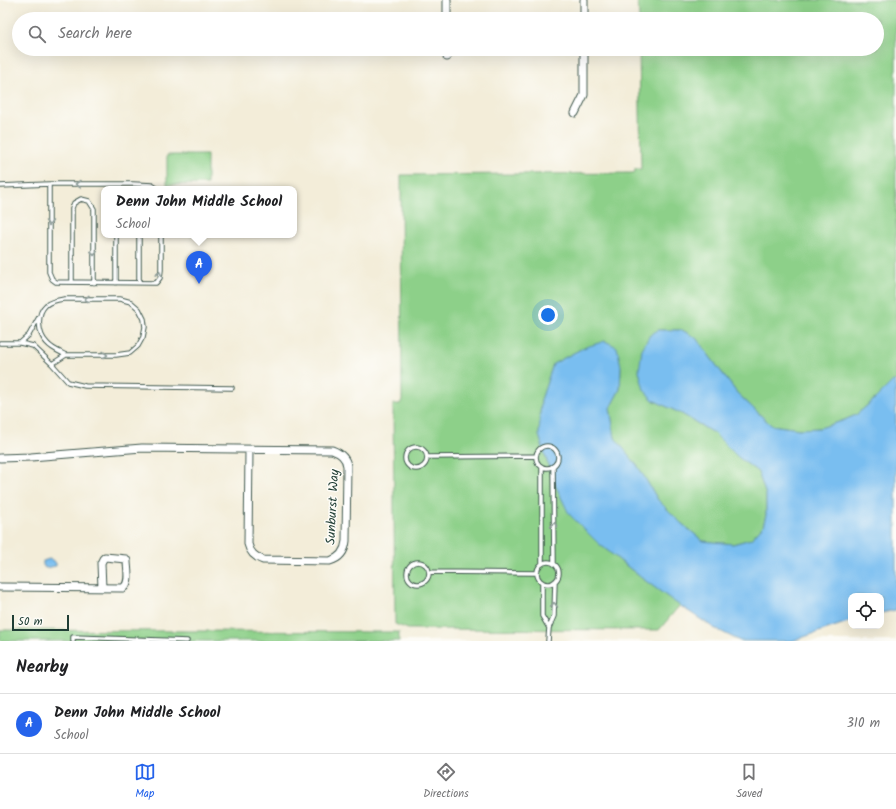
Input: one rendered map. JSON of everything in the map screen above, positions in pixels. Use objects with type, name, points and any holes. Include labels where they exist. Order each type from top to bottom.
[{"type":"street","points":[[446,0],[447,12]]},
{"type":"street","points":[[584,0],[584,12]]},
{"type":"street","points":[[575,113],[584,94],[584,56]]},
{"type":"street","name":"Sunburst Way","points":[[0,458],[142,448],[249,450],[326,449],[338,452],[345,458],[347,466],[346,541],[345,547],[340,556],[330,561],[263,560],[257,558],[253,554],[248,544],[249,450]]},
{"type":"street","points":[[0,587],[102,588],[123,588],[128,583],[126,559],[103,559],[101,563],[102,588]]},
{"type":"lane","points":[[0,186],[49,184],[133,184],[154,186]]},
{"type":"lane","points":[[49,184],[49,272],[52,279],[56,282],[156,283],[160,278],[161,238]]},
{"type":"lane","points":[[72,282],[72,208],[81,198],[89,201],[94,209],[94,283]]},
{"type":"lane","points":[[116,238],[116,283]]},
{"type":"lane","points":[[139,238],[139,283]]},
{"type":"lane","points":[[20,343],[29,335],[40,315],[46,306],[57,300],[64,299],[120,299],[131,302],[139,309],[144,319],[145,327],[143,337],[138,346],[130,353],[116,355],[66,355],[47,343],[41,334],[40,315]]},
{"type":"lane","points":[[0,343],[20,343],[33,346],[68,382],[85,386],[232,388]]},
{"type":"lane","points":[[52,364],[66,355]]},
{"type":"lane","points":[[545,446],[552,447],[558,456],[558,460],[553,466],[547,468],[542,467],[538,463],[536,456],[538,450],[545,446]]},
{"type":"lane","points":[[413,447],[424,449],[427,457],[424,465],[418,468],[409,465],[406,459],[407,452],[413,447]]},
{"type":"lane","points":[[427,457],[536,456]]},
{"type":"lane","points":[[548,641],[549,628],[554,616],[555,581],[559,572],[554,564],[553,466]]},
{"type":"lane","points":[[542,467],[542,564],[537,573],[542,582],[542,616],[549,628]]},
{"type":"lane","points":[[417,562],[426,566],[429,572],[426,579],[420,583],[413,582],[407,574],[408,567],[417,562]]},
{"type":"lane","points":[[542,564],[549,562],[554,564]]},
{"type":"lane","points":[[429,572],[537,573]]},
{"type":"lane","points":[[542,582],[548,584],[555,581]]},
{"type":"lane","points":[[73,641],[74,637],[187,641]]},
{"type":"green space","points":[[638,0],[896,0],[896,381],[856,415],[842,421],[820,428],[799,429],[771,425],[737,393],[696,338],[682,330],[658,330],[653,400],[682,414],[715,434],[738,457],[758,472],[766,495],[766,515],[763,526],[751,539],[733,544],[703,541],[681,523],[658,500],[639,468],[615,438],[610,408],[620,389],[621,367],[583,348],[553,364],[541,400],[539,435],[552,478],[570,514],[598,543],[643,579],[680,605],[659,630],[408,629],[395,624],[393,404],[400,404],[402,400],[401,175],[635,172],[635,169],[641,169],[639,56],[884,56],[884,12],[639,12]]},
{"type":"green space","points":[[167,155],[207,155],[207,184],[167,185]]},
{"type":"green space","points":[[0,630],[399,632],[399,641],[0,641]]},
{"type":"water","points":[[658,330],[682,330],[696,338],[737,393],[771,425],[799,429],[820,428],[842,421],[856,415],[893,381],[896,381],[896,610],[884,612],[884,593],[848,593],[848,622],[792,641],[740,641],[714,628],[643,579],[598,543],[569,514],[552,478],[539,435],[541,400],[553,364],[583,348],[605,341],[617,347],[621,366],[620,389],[610,408],[615,438],[639,468],[658,500],[681,523],[703,541],[733,544],[751,539],[763,526],[766,515],[766,495],[758,472],[738,457],[715,434],[682,414],[653,400],[644,390],[639,371],[642,349],[650,335]]},
{"type":"water","points":[[49,559],[56,563],[56,566],[45,568],[43,561]]},
{"type":"place","name":"Denn John Middle School","points":[[199,284]]}]
